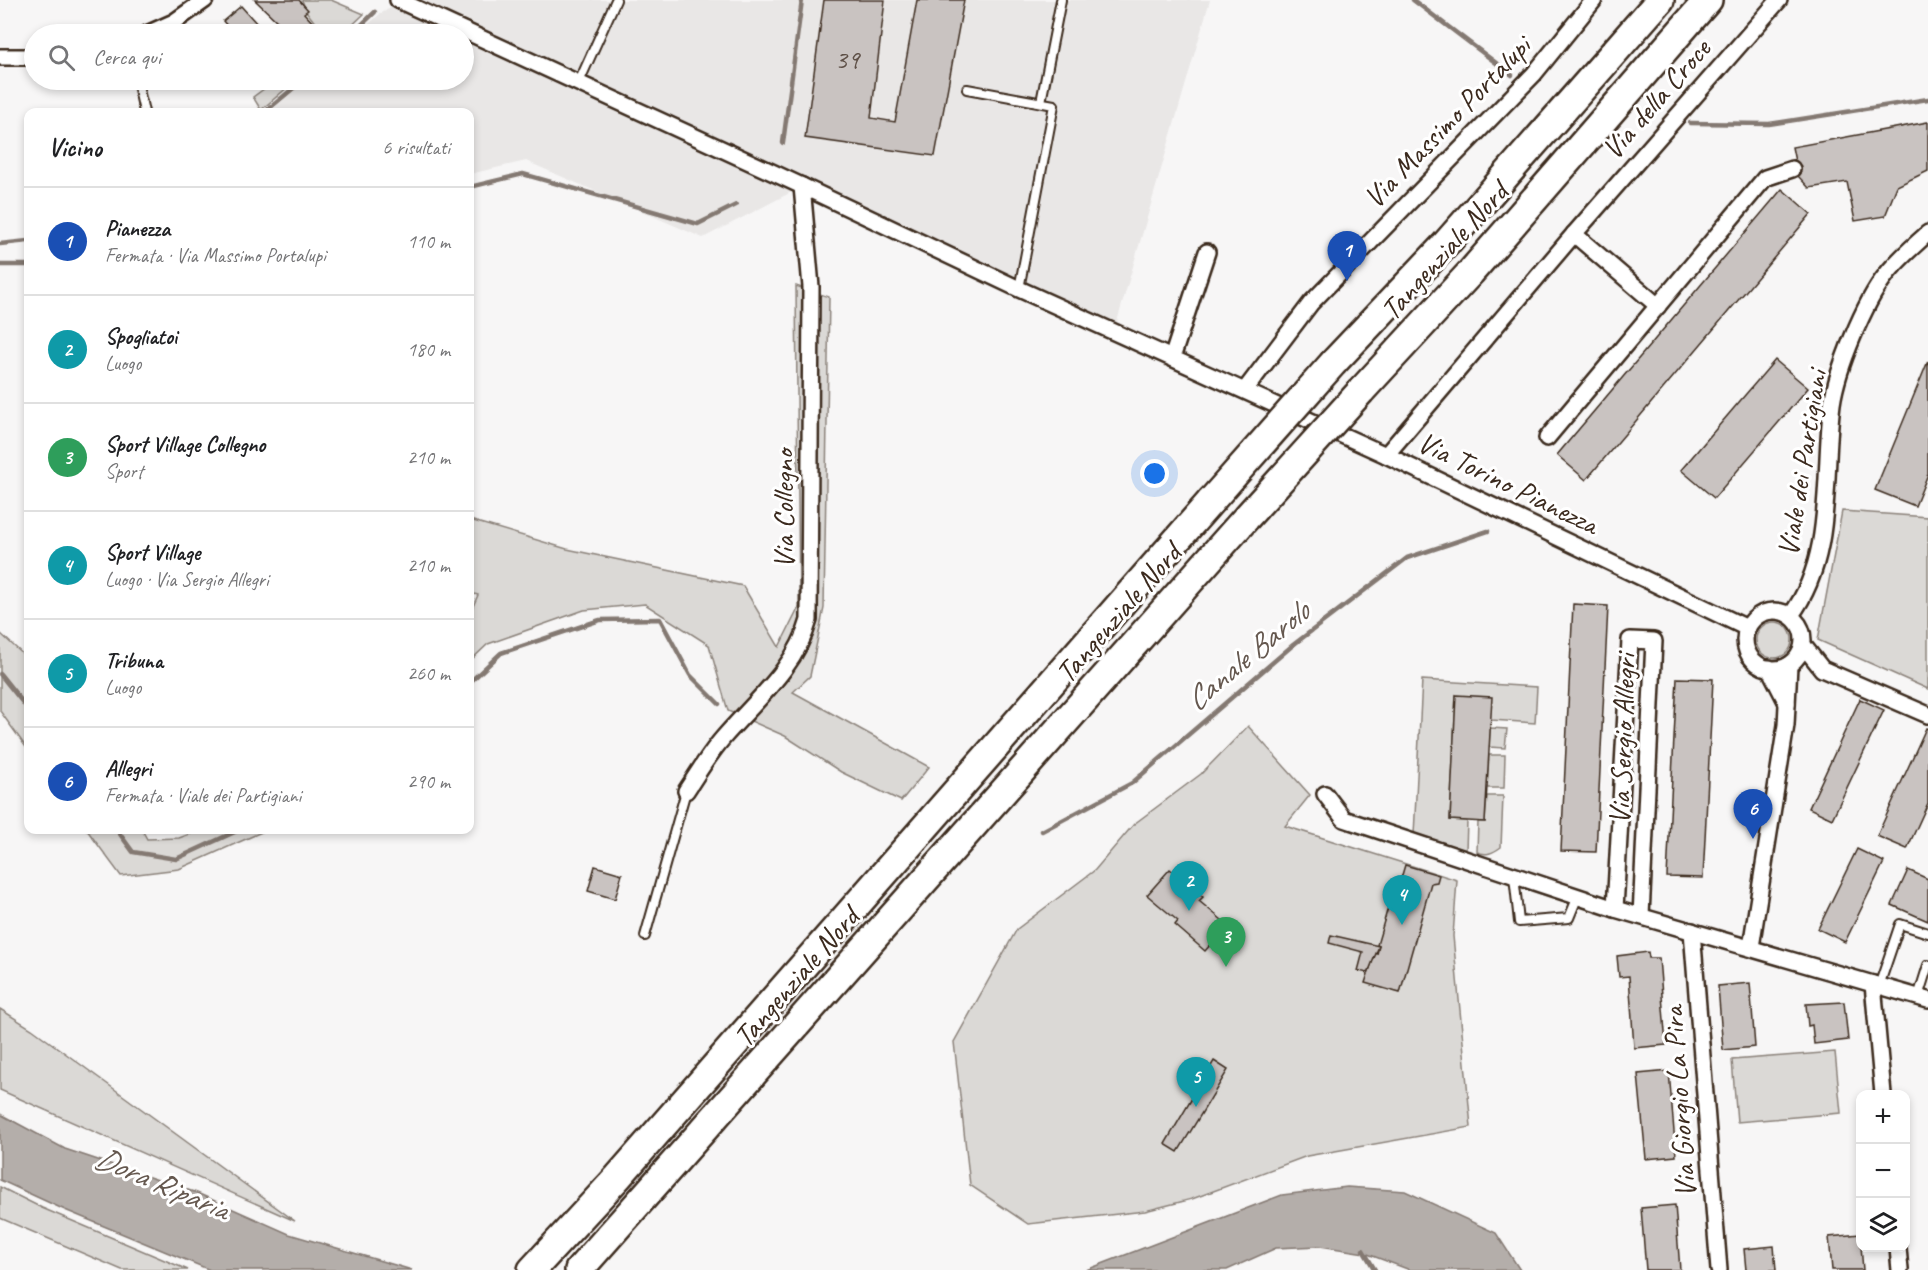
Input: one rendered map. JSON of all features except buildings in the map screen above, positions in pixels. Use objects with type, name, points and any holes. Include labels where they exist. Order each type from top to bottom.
[{"type":"highway","name":"Tangenziale Nord","points":[[532,1270],[618,1177],[1334,362],[1444,246],[1660,0]]},
{"type":"highway","name":"Tangenziale Nord","points":[[579,1270],[1246,518],[1471,272],[1708,0]]},
{"type":"street","points":[[170,24],[205,0]]},
{"type":"street","points":[[398,0],[451,24]]},
{"type":"street","name":"Via Massimo Portalupi","points":[[1245,390],[1311,303],[1534,74],[1594,0]]},
{"type":"street","name":"Via della Croce","points":[[1386,455],[1574,234],[1779,0]]},
{"type":"street","points":[[474,34],[1018,289],[1245,390]]},
{"type":"street","points":[[0,57],[24,57]]},
{"type":"street","points":[[1547,438],[1765,178],[1792,169]]},
{"type":"street","name":"Via Collegno","points":[[686,791],[722,738],[756,704],[795,656],[804,639],[808,620],[811,288],[802,186]]},
{"type":"street","name":"Viale dei Partigiani","points":[[1791,615],[1804,598],[1814,567],[1827,501],[1833,401],[1847,355],[1857,328],[1885,276],[1928,233]]},
{"type":"street","points":[[1574,234],[1658,306]]},
{"type":"street","points":[[1172,358],[1208,252]]},
{"type":"street","name":"Via Torino Pianezza","points":[[1245,390],[1747,628]]},
{"type":"street","points":[[1803,645],[1798,657],[1789,665],[1769,668],[1757,663],[1748,654],[1744,641],[1747,628],[1754,618],[1766,611],[1779,610],[1791,615],[1799,623],[1803,645],[1822,669],[1928,715]]},
{"type":"street","name":"Via Sergio Allegri","points":[[1615,909],[1630,640],[1654,641],[1641,916]]},
{"type":"street","points":[[1751,947],[1786,724],[1789,665]]},
{"type":"street","points":[[1769,668],[1787,703]]},
{"type":"street","points":[[1325,794],[1344,819],[1615,909],[1923,998]]},
{"type":"street","name":"Via Giorgio La Pira","points":[[1692,931],[1719,1270]]},
{"type":"street","points":[[1876,985],[1883,1090]]},
{"type":"street","points":[[1898,1252],[1900,1270]]},
{"type":"lane","points":[[579,82],[616,0]]},
{"type":"lane","points":[[1041,102],[1061,0]]},
{"type":"lane","points":[[967,89],[1054,105],[1018,289]]},
{"type":"lane","points":[[139,90],[143,108]]},
{"type":"lane","points":[[645,936],[686,791]]},
{"type":"lane","points":[[1514,874],[1519,922],[1569,918],[1578,896]]},
{"type":"lane","points":[[1876,985],[1900,924],[1928,933]]},
{"type":"lane","points":[[1923,998],[1928,965]]},
{"type":"shaded area","points":[[302,0],[331,0],[364,14],[354,24],[316,24],[306,11]]},
{"type":"shaded area","points":[[404,0],[1210,0],[1114,332],[803,186],[703,238],[526,161],[474,173],[474,108],[274,108],[295,90],[474,90],[474,24],[368,24],[380,14]]},
{"type":"shaded area","points":[[262,90],[284,90],[263,108],[260,108],[253,97]]},
{"type":"shaded area","points":[[796,286],[829,297],[824,608],[810,676],[793,692],[929,767],[901,801],[841,772],[785,736],[728,711],[709,645],[645,604],[584,610],[488,644],[474,657],[474,604],[478,595],[474,594],[474,521],[567,549],[743,586],[779,647],[799,607]]},
{"type":"shaded area","points":[[1842,511],[1928,517],[1928,689],[1818,640]]},
{"type":"shaded area","points":[[1774,622],[1787,627],[1792,640],[1787,653],[1774,658],[1761,653],[1756,640],[1761,627]]},
{"type":"shaded area","points":[[0,633],[24,655],[24,744],[0,711]]},
{"type":"shaded area","points":[[1422,680],[1537,687],[1535,723],[1491,720],[1456,695],[1450,820],[1467,821],[1466,850],[1414,835]]},
{"type":"shaded area","points":[[1248,726],[1310,795],[1285,826],[1457,880],[1453,936],[1471,1127],[1307,1156],[1192,1199],[1145,1211],[1028,1224],[970,1185],[954,1042],[1017,929],[1095,870],[1134,824],[1201,774]]},
{"type":"shaded area","points":[[1490,728],[1507,729],[1505,748],[1489,747]]},
{"type":"shaded area","points":[[1489,755],[1505,755],[1504,788],[1487,788]]},
{"type":"shaded area","points":[[1487,796],[1503,796],[1501,847],[1483,854],[1477,852],[1478,822],[1485,822]]},
{"type":"shaded area","points":[[90,834],[144,834],[147,839],[179,838],[190,834],[257,834],[179,869],[121,876]]},
{"type":"shaded area","points":[[0,1009],[32,1029],[295,1221],[0,1090]]},
{"type":"shaded area","points":[[1835,1052],[1841,1113],[1737,1122],[1732,1060]]},
{"type":"shaded area","points":[[0,1187],[42,1208],[188,1270],[122,1270],[0,1218]]},
{"type":"water","name":"Dora Riparia","points":[[0,1114],[65,1149],[197,1193],[289,1234],[412,1270],[210,1270],[65,1210],[0,1180]]},
{"type":"water","points":[[1347,1187],[1405,1191],[1496,1233],[1520,1270],[1410,1270],[1365,1253],[1320,1246],[1276,1248],[1227,1270],[1086,1270],[1282,1195]]},
{"type":"waterway","points":[[783,143],[802,0]]},
{"type":"waterway","points":[[1413,0],[1512,75]]},
{"type":"waterway","points":[[362,24],[375,12]]},
{"type":"waterway","points":[[270,108],[291,90]]},
{"type":"waterway","points":[[1690,123],[1769,124],[1928,99]]},
{"type":"waterway","points":[[474,186],[523,174],[698,224],[736,205]]},
{"type":"waterway","points":[[0,244],[24,241]]},
{"type":"waterway","points":[[0,265],[24,265]]},
{"type":"waterway","name":"Canale Barolo","points":[[1042,831],[1132,783],[1293,645],[1407,558],[1488,531]]},
{"type":"waterway","name":"Canale Barolo","points":[[474,678],[501,653],[600,620],[660,619],[690,675],[719,704]]},
{"type":"waterway","name":"Canale Barolo","points":[[0,674],[24,704]]},
{"type":"waterway","name":"Canale Barolo","points":[[120,834],[133,852],[176,859],[230,834]]},
{"type":"waterway","points":[[1363,1250],[1375,1270]]},
{"type":"place","name":"Pianezza","points":[[1347,281]]},
{"type":"place","name":"Allegri","points":[[1753,839]]},
{"type":"place","name":"Spogliatoi","points":[[1189,911]]},
{"type":"place","name":"Sport Village","points":[[1402,925]]},
{"type":"place","name":"Sport Village Collegno","points":[[1226,967]]},
{"type":"place","name":"Tribuna","points":[[1196,1107]]}]
